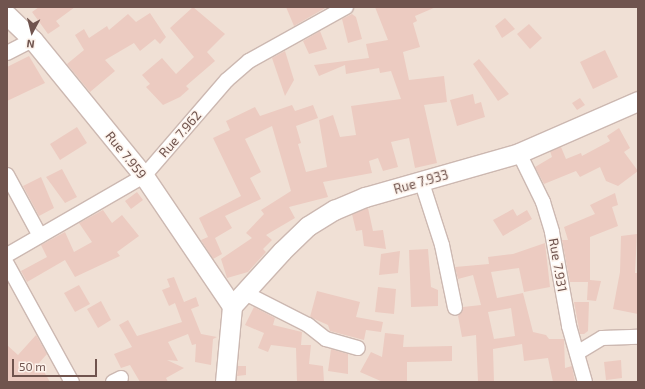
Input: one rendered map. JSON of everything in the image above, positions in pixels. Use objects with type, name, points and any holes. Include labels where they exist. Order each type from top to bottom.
[{"type":"street","name":"Rue 7.962","points":[[7,255],[144,176],[227,80],[249,61],[337,9]]},
{"type":"street","name":"Rue 7.959","points":[[7,15],[33,40],[144,176],[238,300]]},
{"type":"street","points":[[7,53],[33,40]]},
{"type":"street","name":"Rue 7.933","points":[[238,300],[282,250],[308,226],[334,210],[365,197],[422,183],[519,153],[638,101]]},
{"type":"street","name":"Rue 7.931","points":[[519,153],[543,202],[552,232],[577,353],[585,382]]},
{"type":"street","points":[[7,175],[40,236]]},
{"type":"street","points":[[422,183],[442,245],[455,308]]},
{"type":"street","points":[[7,264],[72,382]]},
{"type":"street","points":[[225,382],[238,300],[326,339],[358,348]]},
{"type":"street","points":[[577,353],[602,338],[638,337]]},
{"type":"shaded area","points":[[7,7],[638,7],[638,382],[7,382]]},
{"type":"building","points":[[39,7],[75,7],[56,21],[60,26],[48,34],[32,12]]},
{"type":"building","points":[[193,7],[225,34],[207,52],[215,61],[186,86],[189,89],[180,97],[163,105],[146,87],[150,84],[142,75],[162,58],[176,74],[194,57],[170,28]]},
{"type":"building","points":[[286,7],[327,7],[294,26]]},
{"type":"building","points":[[375,7],[436,7],[415,16],[417,21],[413,23],[420,47],[403,52],[409,80],[444,76],[447,102],[424,105],[437,163],[415,168],[409,138],[391,142],[398,167],[383,171],[378,158],[369,161],[372,173],[323,182],[328,197],[289,207],[295,218],[266,235],[272,240],[263,249],[266,252],[248,272],[227,278],[221,259],[252,238],[246,233],[264,214],[261,210],[291,191],[272,126],[245,139],[261,172],[250,178],[261,199],[225,216],[232,228],[215,238],[222,254],[213,259],[201,240],[208,237],[199,218],[241,196],[213,138],[230,130],[226,121],[255,107],[260,116],[292,105],[295,111],[313,105],[318,118],[296,126],[301,143],[298,144],[306,172],[327,167],[319,120],[333,115],[340,137],[356,135],[351,106],[401,99],[391,71],[380,73],[379,68],[346,74],[345,65],[319,76],[314,65],[369,58],[366,44],[388,40]]},
{"type":"building","points":[[150,13],[166,37],[160,44],[155,39],[140,51],[134,43],[105,60],[115,71],[90,92],[67,64],[84,50],[75,35],[84,29],[89,38],[107,26],[109,30],[128,14],[136,22]]},
{"type":"building","points":[[352,14],[356,17],[362,39],[348,43],[342,19]]},
{"type":"building","points":[[505,18],[515,29],[502,38],[495,26]]},
{"type":"building","points":[[529,24],[542,38],[530,49],[517,34]]},
{"type":"building","points":[[320,31],[327,49],[309,54],[303,41]]},
{"type":"building","points":[[605,50],[618,77],[593,89],[580,62]]},
{"type":"building","points":[[285,51],[294,80],[285,96],[272,58]]},
{"type":"building","points":[[29,56],[45,83],[7,101],[7,67]]},
{"type":"building","points":[[479,59],[509,94],[498,101],[473,64]]},
{"type":"building","points":[[473,94],[475,104],[481,102],[485,117],[457,126],[450,100]]},
{"type":"building","points":[[580,98],[585,105],[577,110],[572,103]]},
{"type":"building","points":[[77,127],[87,143],[60,160],[50,144]]},
{"type":"building","points":[[619,128],[630,148],[624,152],[638,171],[618,186],[606,181],[600,167],[580,177],[576,171],[544,184],[535,167],[552,157],[550,151],[561,147],[566,159],[581,153],[582,156],[610,141],[607,136]]},
{"type":"building","points":[[62,169],[77,197],[65,203],[46,177]]},
{"type":"building","points":[[41,177],[54,208],[39,216],[23,186]]},
{"type":"building","points":[[137,192],[143,200],[131,209],[125,201]]},
{"type":"building","points":[[615,193],[618,205],[612,207],[618,226],[590,237],[590,280],[601,281],[596,301],[587,300],[588,282],[570,282],[562,240],[568,240],[564,227],[595,214],[590,205]]},
{"type":"building","points":[[368,208],[373,231],[383,230],[386,249],[364,246],[362,230],[356,231],[352,214]]},
{"type":"building","points":[[513,209],[517,216],[527,210],[532,219],[503,236],[493,220]]},
{"type":"building","points":[[103,210],[112,223],[122,215],[139,236],[117,252],[120,256],[75,277],[65,260],[27,282],[21,271],[47,257],[41,245],[65,232],[74,252],[92,242],[79,223]]},
{"type":"building","points":[[637,234],[635,273],[638,273],[638,314],[613,309],[620,272],[621,236]]},
{"type":"building","points":[[545,243],[550,287],[524,292],[519,268],[491,272],[497,298],[523,293],[533,332],[546,335],[549,339],[564,339],[565,368],[572,366],[575,382],[553,382],[548,358],[524,361],[522,344],[493,349],[494,382],[478,382],[476,335],[462,337],[458,316],[463,307],[481,305],[473,275],[458,279],[455,267],[489,264],[488,257],[513,254]],"holes":[[[511,308],[515,336],[494,339],[488,312]]]},
{"type":"building","points":[[428,249],[431,287],[438,290],[438,306],[411,307],[409,250]]},
{"type":"building","points":[[400,251],[398,273],[379,275],[381,254]]},
{"type":"building","points":[[174,277],[184,302],[196,297],[199,306],[191,309],[201,334],[217,337],[213,339],[211,365],[195,362],[196,344],[192,345],[188,334],[168,342],[178,361],[167,360],[184,368],[166,378],[168,382],[140,382],[130,365],[121,368],[114,354],[132,347],[119,325],[128,320],[137,336],[182,322],[175,303],[169,306],[162,290],[170,287],[167,279]]},
{"type":"building","points":[[79,285],[90,304],[75,312],[64,293]]},
{"type":"building","points":[[378,287],[396,289],[394,314],[375,312]]},
{"type":"building","points":[[317,291],[360,302],[356,317],[383,322],[381,332],[366,330],[364,340],[330,331],[328,325],[310,317]]},
{"type":"building","points":[[101,301],[111,320],[98,328],[87,309]]},
{"type":"building","points":[[574,302],[589,302],[588,331],[584,334],[580,334]]},
{"type":"building","points":[[254,307],[275,318],[273,325],[302,332],[301,345],[311,345],[309,364],[323,366],[324,382],[297,382],[296,348],[271,345],[268,352],[258,348],[264,333],[245,325]]},
{"type":"building","points":[[385,333],[404,335],[403,347],[452,346],[452,361],[407,362],[407,382],[383,382],[360,372],[371,352],[382,357]]},
{"type":"building","points":[[36,335],[47,354],[39,363],[50,382],[7,382],[7,345],[18,355]]},
{"type":"building","points":[[331,349],[348,354],[348,374],[328,371]]},
{"type":"building","points":[[621,360],[622,378],[606,380],[604,362]]},
{"type":"building","points":[[238,366],[246,366],[246,375],[237,376]]}]
